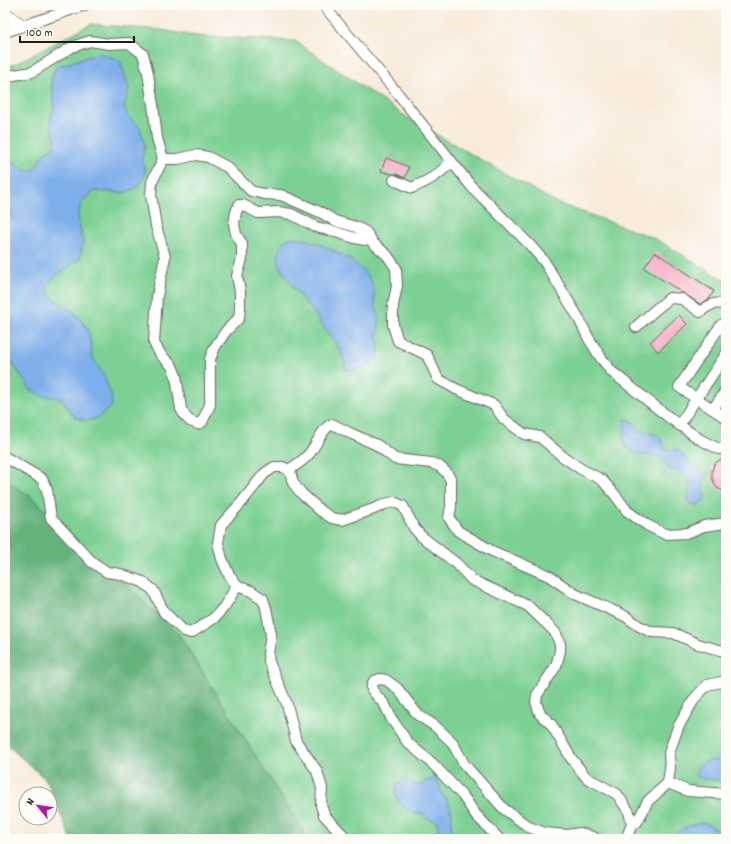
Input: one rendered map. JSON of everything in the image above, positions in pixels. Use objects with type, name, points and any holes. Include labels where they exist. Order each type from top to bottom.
[{"type":"main road","points":[[5,14],[22,26]]},
{"type":"street","points":[[5,32],[85,5]]},
{"type":"street","points":[[323,5],[399,95],[471,186],[544,261],[571,304],[593,345],[612,372],[675,422],[711,446],[719,449],[726,446]]},
{"type":"street","points":[[5,26],[22,26]]},
{"type":"street","points":[[5,79],[14,75],[32,72],[72,47],[90,41],[109,44],[129,43],[143,54],[148,72],[156,138],[163,159],[152,182],[151,195],[156,226],[165,257],[157,296],[154,343],[161,354],[172,366],[176,376],[181,409],[185,416],[194,423],[198,424],[202,422],[210,405],[210,359],[215,347],[226,331],[239,318],[240,291],[237,276],[242,259],[242,244],[236,234],[234,224],[238,205],[243,205],[258,213],[278,212],[291,214],[316,227],[355,238],[365,240],[370,238]]},
{"type":"street","points":[[163,159],[178,159],[196,155],[208,157],[227,168],[251,191],[264,194],[281,195],[322,213],[334,220],[366,232],[373,243],[387,255],[396,268],[397,286],[393,306],[393,325],[398,341],[427,356],[438,379],[456,389],[494,405],[504,419],[524,434],[540,437],[562,456],[581,469],[602,480],[616,496],[626,511],[647,525],[665,534],[687,533],[704,526],[726,523]]},
{"type":"street","points":[[394,180],[412,188],[442,172],[451,162]]},
{"type":"street","points":[[636,327],[670,298],[682,299],[700,312],[718,302],[726,305]]},
{"type":"street","points":[[726,328],[721,325],[679,387],[726,418]]},
{"type":"street","points":[[675,422],[696,398],[726,354]]},
{"type":"street","points":[[713,409],[726,390]]},
{"type":"street","points":[[288,470],[308,455],[326,428],[332,424],[377,445],[395,459],[422,461],[435,465],[446,472],[451,480],[449,518],[458,531],[492,551],[549,576],[575,594],[625,616],[639,626],[652,632],[673,633],[698,644],[719,650],[726,650]]},
{"type":"street","points":[[5,457],[42,479],[47,490],[51,518],[92,562],[107,572],[120,574],[143,582],[153,590],[164,612],[184,630],[191,633],[214,618],[224,607],[237,586]]},
{"type":"street","points":[[346,839],[324,815],[321,805],[322,788],[317,771],[296,741],[287,704],[269,662],[268,654],[271,634],[263,599],[251,590],[237,586],[222,559],[218,543],[222,525],[264,474],[274,467],[284,467],[290,471],[293,483],[302,494],[321,512],[332,518],[342,520],[394,502],[403,506],[414,528],[421,536],[457,564],[472,580],[528,606],[555,632],[560,644],[560,651],[556,666],[537,695],[536,702],[540,714],[551,724],[571,758],[587,778],[617,794],[629,812],[632,824],[626,839]]},
{"type":"street","points":[[499,839],[476,815],[463,796],[432,763],[408,743],[391,718],[385,705],[372,690],[374,681],[380,679],[386,680],[397,688],[418,714],[435,726],[452,742],[464,764],[504,808],[528,827],[545,833],[566,835],[580,833],[596,839]]},
{"type":"street","points":[[632,824],[637,822],[648,801],[668,783],[670,768],[669,753],[678,727],[695,698],[707,685],[726,681]]},
{"type":"street","points":[[668,783],[688,791],[726,794]]},
{"type":"green space","points":[[91,24],[161,30],[196,36],[295,41],[411,120],[557,203],[654,238],[726,281],[726,839],[308,839],[179,635],[30,496],[5,480],[5,69]]},
{"type":"green space","points":[[5,480],[30,496],[179,635],[308,839],[71,839],[58,808],[58,786],[49,786],[46,780],[5,743],[5,505],[9,499],[5,497]]},
{"type":"water","points":[[99,53],[120,60],[129,89],[124,107],[128,116],[140,128],[145,145],[142,159],[146,174],[138,187],[124,193],[94,191],[82,201],[78,216],[83,244],[80,258],[53,278],[48,286],[49,294],[52,298],[73,311],[88,329],[92,357],[104,376],[111,394],[112,406],[98,418],[86,421],[75,417],[62,400],[58,398],[41,396],[30,389],[5,352],[5,229],[9,221],[10,212],[9,203],[5,196],[5,159],[24,170],[28,171],[34,169],[45,153],[54,146],[55,138],[50,122],[54,105],[51,80],[56,67]]},
{"type":"water","points":[[294,237],[327,247],[349,259],[366,274],[372,283],[375,305],[379,315],[378,344],[380,353],[371,364],[362,368],[346,370],[341,352],[336,344],[318,320],[314,312],[306,304],[286,277],[280,267],[278,257],[280,248],[286,240]]},
{"type":"water","points":[[626,419],[633,422],[636,429],[657,435],[661,439],[666,449],[678,450],[695,467],[707,476],[703,485],[704,501],[697,506],[688,502],[690,485],[689,481],[683,474],[677,470],[670,470],[665,462],[660,458],[636,453],[631,451],[626,446],[624,440],[624,422]]},
{"type":"water","points":[[726,759],[726,785],[717,780],[703,779],[695,775],[696,770],[703,763]]},
{"type":"water","points":[[404,779],[419,786],[426,781],[435,779],[440,785],[440,791],[451,808],[451,839],[439,839],[437,822],[427,818],[421,812],[416,813],[410,811],[400,803],[396,797],[395,791]]},
{"type":"water","points":[[726,810],[726,839],[670,839],[682,830],[693,825],[703,823],[719,830],[722,827],[724,811]]},
{"type":"building","points":[[386,158],[409,167],[405,178],[396,174],[381,171]]},
{"type":"building","points":[[655,252],[714,291],[709,299],[700,304],[644,268]]},
{"type":"building","points":[[679,315],[687,324],[658,352],[650,342]]},
{"type":"building","points":[[726,459],[726,492],[717,488],[712,478],[712,471],[714,464],[720,460]]}]
